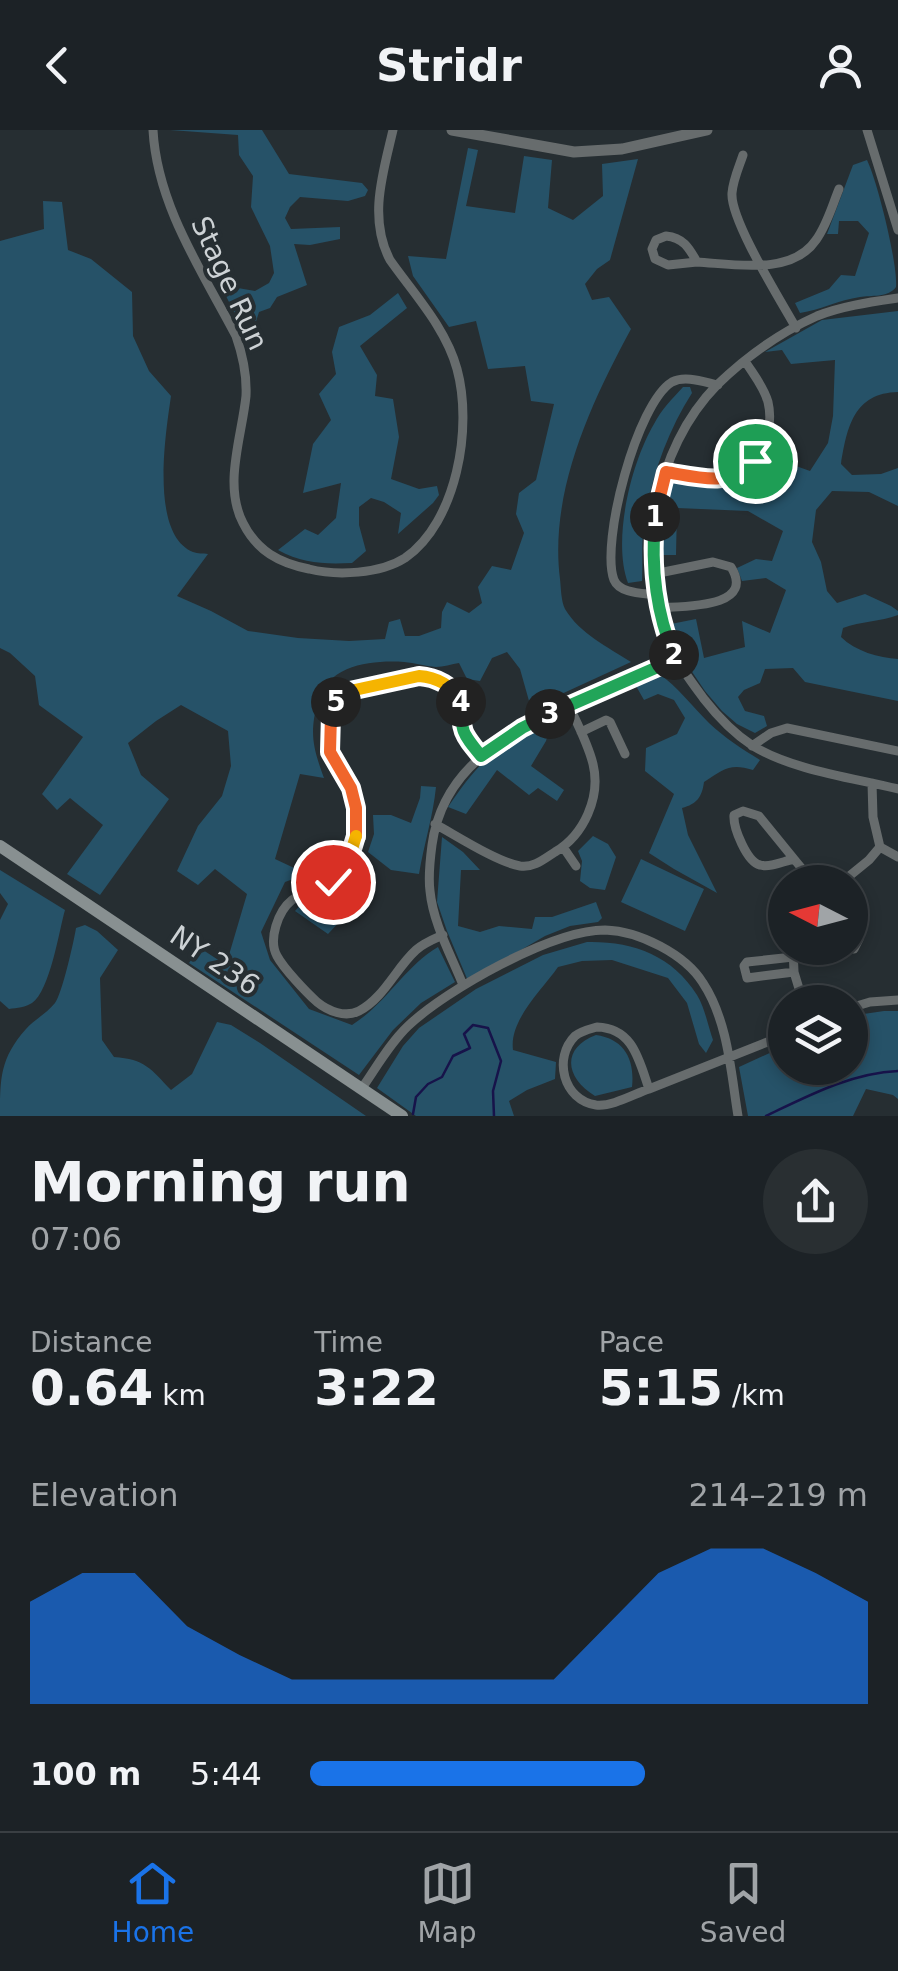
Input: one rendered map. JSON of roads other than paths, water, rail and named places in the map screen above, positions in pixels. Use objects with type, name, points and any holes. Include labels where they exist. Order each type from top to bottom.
[{"type":"main road","name":"NY 236","points":[[0,846],[402,1116]]},
{"type":"street","name":"Stage Run","points":[[154,130],[162,188],[242,355],[246,393],[234,482],[241,520],[254,542],[278,560],[300,568],[332,572],[380,568],[420,546],[449,496],[461,447],[464,408],[458,370],[445,337],[390,260],[380,234],[381,180],[393,130]]},
{"type":"street","points":[[452,130],[574,152],[622,149],[706,130]]},
{"type":"street","points":[[867,130],[898,230]]},
{"type":"street","points":[[743,155],[732,192],[734,208],[796,328]]},
{"type":"street","points":[[697,262],[687,244],[676,237],[656,240],[652,249],[655,259],[668,265],[761,265],[796,256],[818,238],[840,190]]},
{"type":"street","points":[[898,298],[857,304],[817,316],[745,361],[718,385],[686,428],[666,472],[655,516],[654,574],[666,638],[684,672],[719,718],[752,746],[812,769],[898,789]]},
{"type":"street","points":[[666,472],[718,479],[742,473],[755,461],[765,440],[769,413],[763,390],[745,361]]},
{"type":"street","points":[[656,595],[633,592],[614,580],[613,530],[623,478],[642,427],[659,395],[670,384],[690,379],[718,385]]},
{"type":"street","points":[[654,574],[713,562],[731,567],[735,574],[733,592],[726,600],[658,608]]},
{"type":"street","points":[[463,985],[435,915],[430,891],[435,824],[453,789],[481,756],[522,728],[676,659]]},
{"type":"street","points":[[443,934],[414,952],[372,1001],[352,1014],[327,1010],[313,998],[277,956],[274,945],[283,909],[302,894],[333,882],[352,853],[358,826],[356,808],[351,788],[330,752],[328,741],[331,714],[340,697],[408,677],[428,676],[460,696],[464,735],[481,756]]},
{"type":"street","points":[[435,824],[517,866],[535,864],[563,847],[581,828],[596,782],[594,765],[569,706]]},
{"type":"street","points":[[581,732],[602,721],[610,722],[624,754]]},
{"type":"street","points":[[752,746],[771,733],[788,728],[898,750]]},
{"type":"street","points":[[872,783],[873,817],[880,847],[898,857]]},
{"type":"street","points":[[794,859],[757,865],[749,857],[733,822],[734,816],[744,811],[759,816],[799,865]]},
{"type":"street","points":[[563,847],[576,866]]},
{"type":"street","points":[[863,865],[880,847]]},
{"type":"street","points":[[362,1088],[404,1028],[463,985],[542,945],[588,932],[620,932],[657,944],[678,956],[704,983],[728,1058],[738,1116]]},
{"type":"street","points":[[768,957],[747,962],[746,978],[794,972]]},
{"type":"street","points":[[794,965],[798,985]]},
{"type":"street","points":[[868,1003],[898,1000]]},
{"type":"street","points":[[649,1088],[636,1050],[624,1035],[597,1027],[576,1036],[569,1046],[563,1076],[576,1096],[595,1105],[612,1102],[649,1088],[728,1058],[768,1041]]},
{"type":"waterway","points":[[413,1114],[416,1097],[442,1077],[453,1056],[470,1048],[464,1034],[473,1025],[488,1028],[501,1061],[493,1091],[494,1116]]},
{"type":"waterway","points":[[766,1116],[847,1081],[898,1071]]}]
